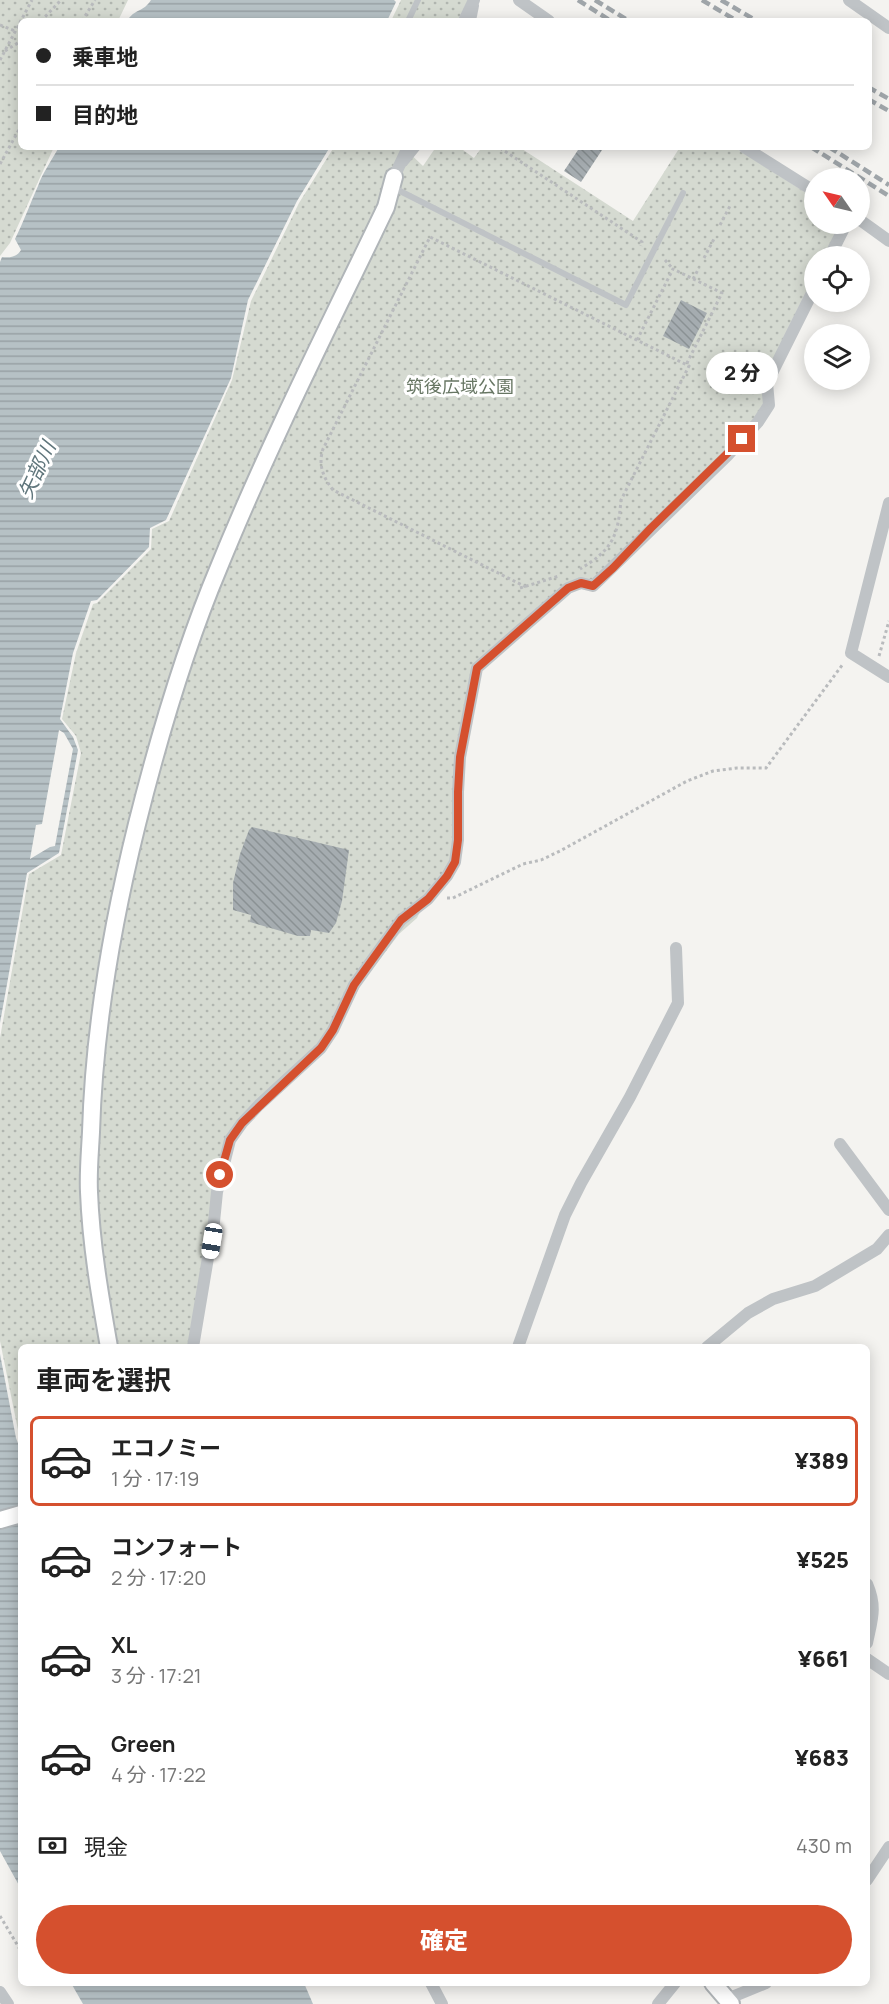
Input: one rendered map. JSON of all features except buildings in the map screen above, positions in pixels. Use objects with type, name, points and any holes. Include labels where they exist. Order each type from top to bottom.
[{"type":"street","points":[[466,18],[475,0]]},
{"type":"street","points":[[519,0],[545,18]]},
{"type":"street","points":[[849,0],[889,28]]},
{"type":"street","points":[[108,1344],[99,1295],[89,1192],[92,1080],[111,940],[150,772],[180,671],[218,568],[256,481],[386,207],[393,182],[407,150]]},
{"type":"street","points":[[749,150],[804,185]]},
{"type":"street","points":[[870,227],[889,241]]},
{"type":"street","points":[[194,1344],[217,1192],[230,1140],[259,1105],[321,1048],[333,1030],[354,985],[374,957],[401,920],[428,899],[455,862],[458,840],[460,757],[477,668],[568,588],[581,583],[593,586],[727,456],[758,422],[769,405],[767,383],[804,309]]},
{"type":"street","points":[[889,504],[851,653],[889,677]]},
{"type":"street","points":[[519,1344],[565,1215],[630,1097],[678,1003],[676,948]]},
{"type":"street","points":[[840,1144],[889,1210]]},
{"type":"street","points":[[711,1344],[748,1313],[773,1299],[815,1286],[877,1249],[889,1236]]},
{"type":"street","points":[[0,1520],[18,1515]]},
{"type":"street","points":[[870,1591],[874,1611],[870,1629]]},
{"type":"street","points":[[870,1661],[889,1674]]},
{"type":"street","points":[[870,1876],[889,1847]]},
{"type":"street","points":[[433,1986],[442,2004]]},
{"type":"street","points":[[658,2004],[673,1986]]},
{"type":"street","points":[[716,1986],[729,2002],[760,1986]]},
{"type":"street","points":[[0,1992],[8,2004]]},
{"type":"lane","points":[[409,18],[418,0]]},
{"type":"lane","points":[[473,18],[475,0]]},
{"type":"lane","points":[[416,150],[393,182],[626,305],[683,193]]},
{"type":"path","points":[[22,18],[32,0]]},
{"type":"path","points":[[44,18],[61,0]]},
{"type":"path","points":[[84,18],[95,0]]},
{"type":"path","points":[[0,25],[15,31]]},
{"type":"path","points":[[0,60],[18,26]]},
{"type":"path","points":[[4,52],[18,43]]},
{"type":"path","points":[[0,164],[18,131]]},
{"type":"path","points":[[503,150],[642,242],[641,246]]},
{"type":"path","points":[[720,225],[730,207]]},
{"type":"path","points":[[526,587],[333,490],[326,480],[320,460],[322,449],[430,237],[689,366],[621,500],[619,519],[612,541],[598,559],[576,572]]},
{"type":"path","points":[[704,258],[715,237]]},
{"type":"path","points":[[665,260],[673,269],[722,293],[686,364]]},
{"type":"path","points":[[693,279],[699,268]]},
{"type":"path","points":[[637,340],[673,269]]},
{"type":"path","points":[[520,588],[566,574]]},
{"type":"path","points":[[876,668],[889,621]]},
{"type":"path","points":[[428,899],[453,898],[523,864],[541,860],[687,781],[713,771],[766,768],[851,653]]},
{"type":"path","points":[[0,1916],[18,1946]]},
{"type":"green space","points":[[0,0],[128,0],[119,18],[18,18],[18,150],[53,150],[10,243],[0,256]]},
{"type":"green space","points":[[401,0],[468,0],[459,18],[392,18]]},
{"type":"green space","name":"筑後広域公園","points":[[332,150],[406,150],[423,166],[434,150],[463,150],[474,158],[480,150],[524,150],[633,221],[678,150],[739,150],[804,192],[804,234],[836,234],[830,246],[804,246],[804,299],[763,385],[763,408],[724,453],[596,579],[575,580],[472,671],[455,847],[450,866],[430,892],[417,918],[399,934],[361,984],[331,1043],[250,1117],[231,1149],[214,1234],[196,1344],[18,1344],[18,1430],[0,1341],[0,1038],[29,874],[61,855],[81,753],[76,736],[62,719],[76,653],[93,604],[97,603],[151,549],[152,529],[169,521],[232,380],[251,301],[299,203]]},
{"type":"water","points":[[151,0],[394,0],[396,2],[388,18],[130,18]]},
{"type":"water","name":"矢部川","points":[[57,150],[328,150],[297,201],[248,300],[231,378],[166,520],[150,528],[149,547],[97,600],[91,601],[73,653],[60,719],[73,737],[78,750],[59,853],[27,873],[0,1023],[0,262],[2,257],[13,257],[21,250],[15,239],[42,176]],"holes":[[[59,730],[64,733],[73,749],[55,846],[30,859],[36,825],[42,824]]]},
{"type":"water","points":[[0,1354],[18,1443],[18,1884],[0,1851]]},
{"type":"water","points":[[73,1986],[305,1986],[313,2004],[83,2004]]},
{"type":"railway","points":[[578,0],[606,18]]},
{"type":"railway","points":[[595,0],[624,18]]},
{"type":"railway","points":[[702,0],[732,18]]},
{"type":"railway","points":[[721,0],[752,18]]},
{"type":"railway","points":[[872,89],[889,99]]},
{"type":"railway","points":[[872,101],[889,111]]},
{"type":"railway","points":[[816,150],[889,196]]},
{"type":"railway","points":[[834,150],[889,185]]},
{"type":"route","points":[[220,1175],[230,1140],[242,1123],[321,1048],[333,1030],[354,985],[401,920],[428,899],[455,862],[458,840],[460,757],[477,668],[568,588],[581,583],[593,586],[742,439]]}]
